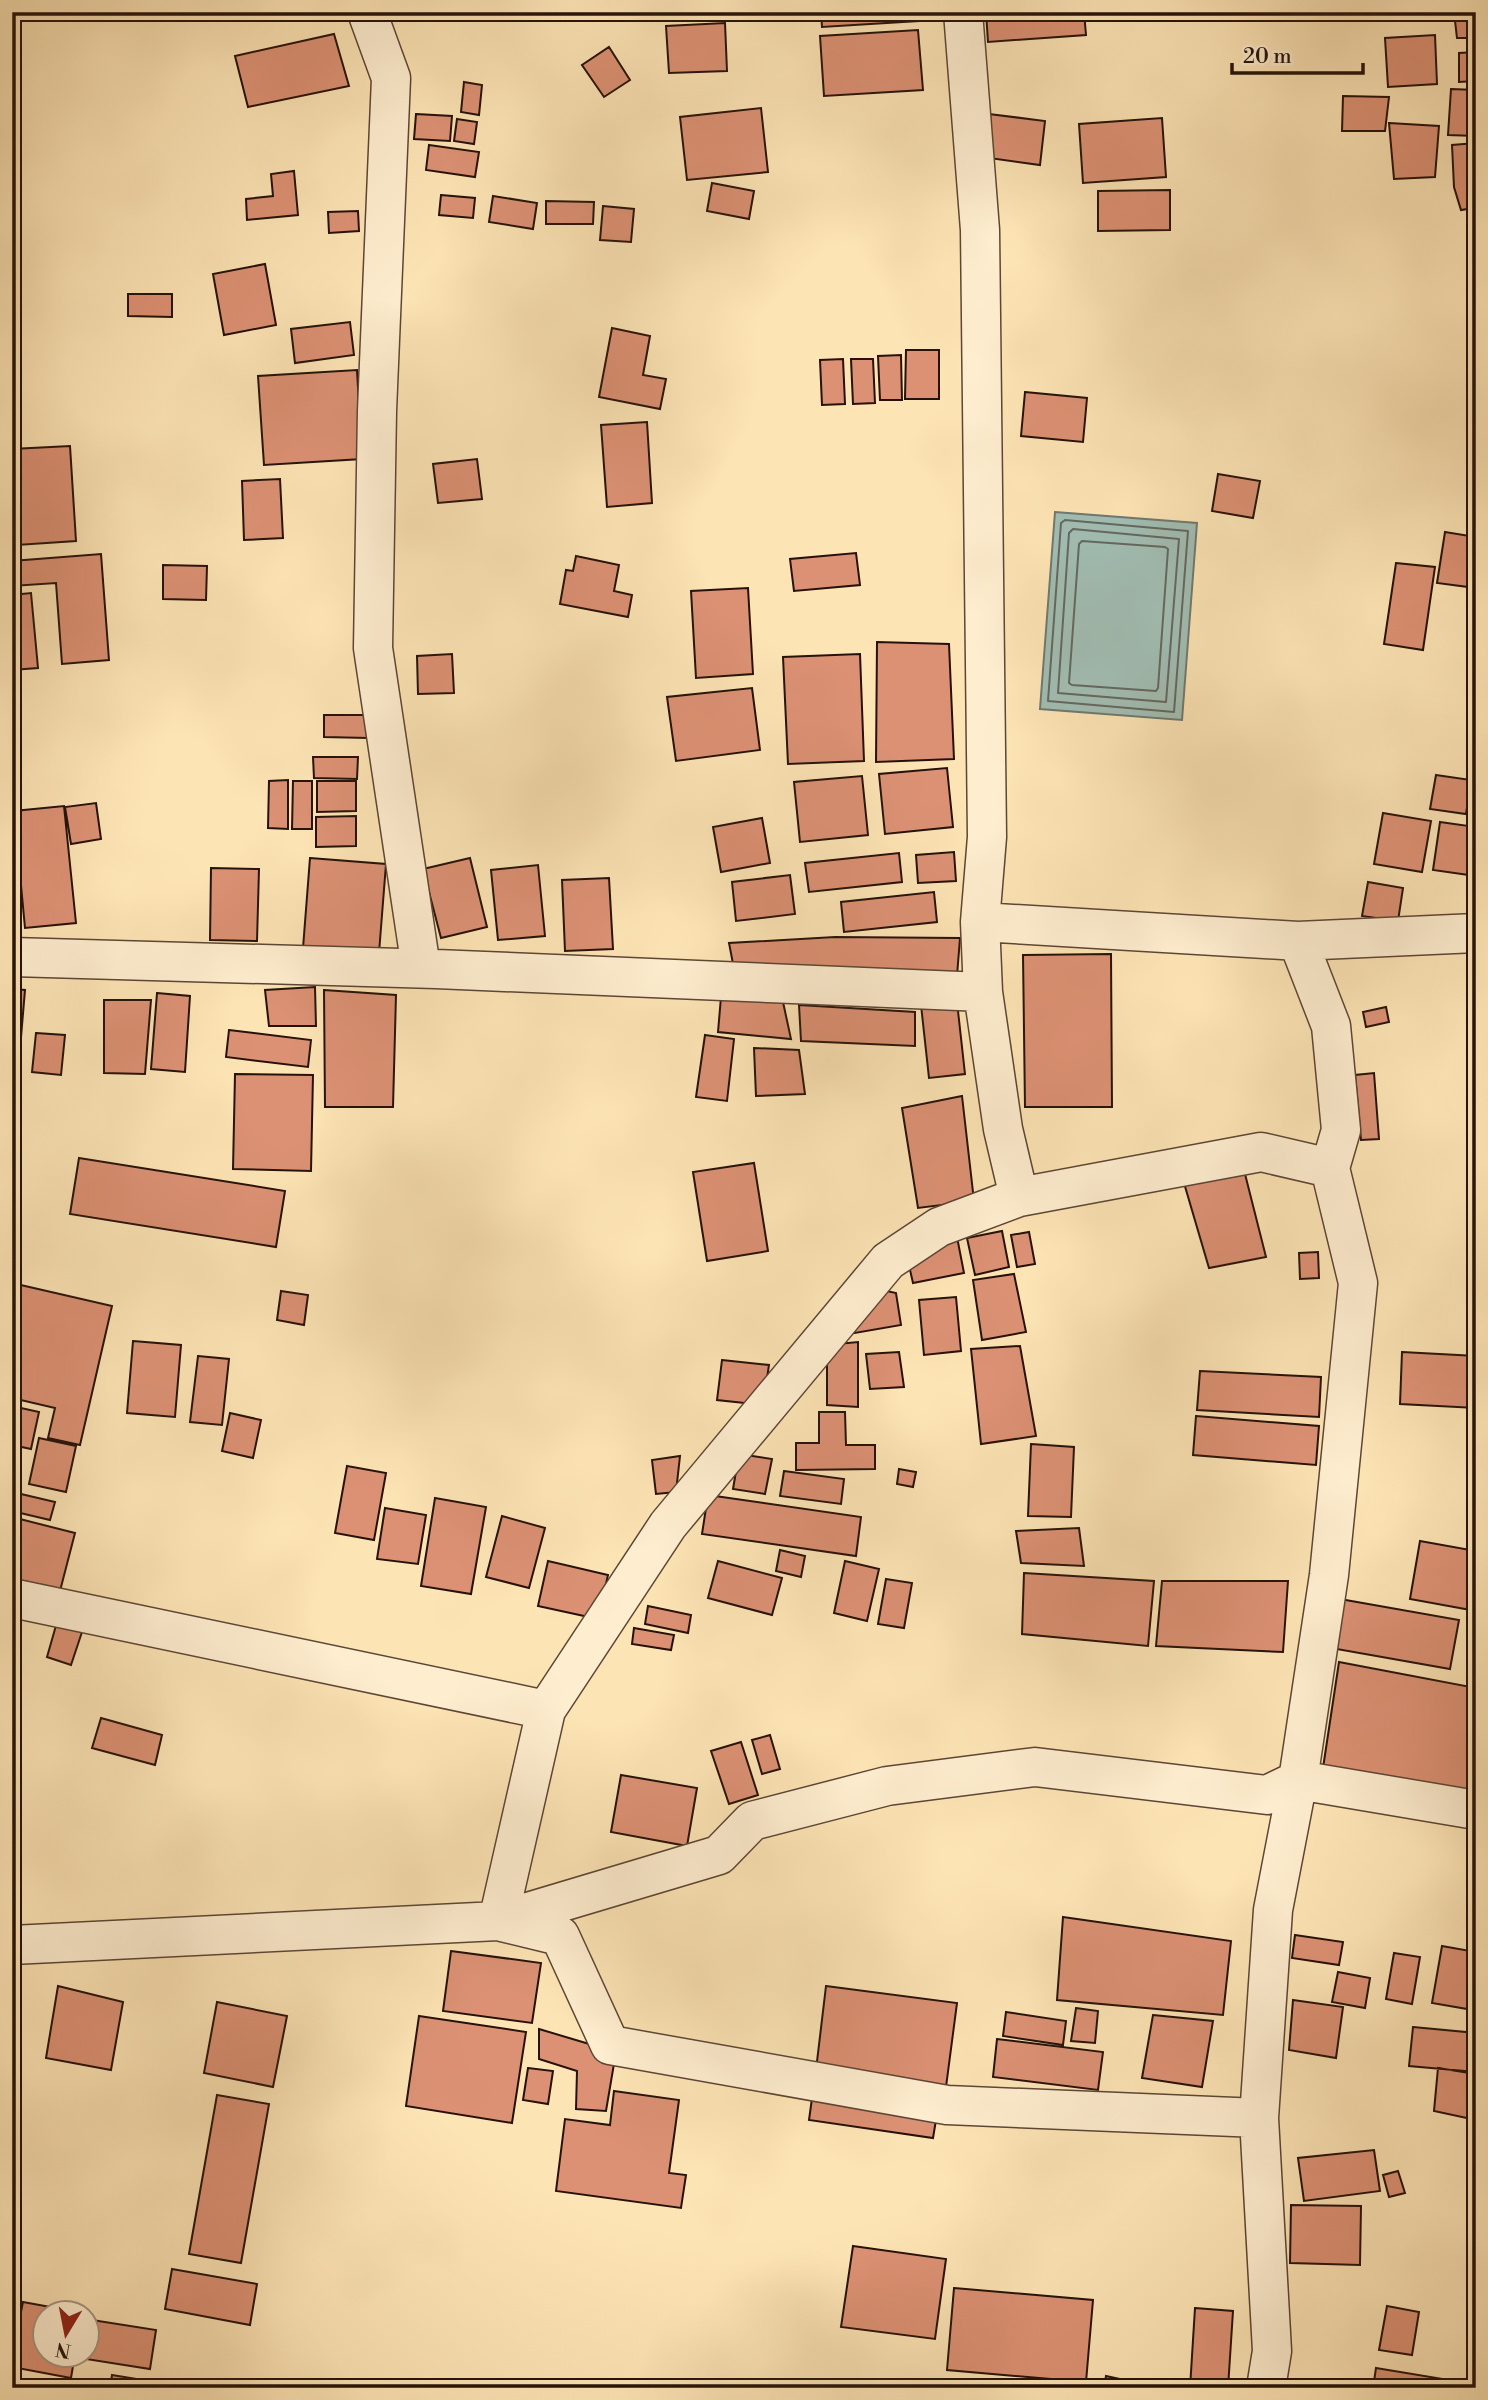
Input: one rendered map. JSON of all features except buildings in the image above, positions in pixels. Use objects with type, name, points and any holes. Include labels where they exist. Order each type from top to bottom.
[{"type":"street","points":[[367,12],[391,78],[377,411],[373,648],[421,968]]},
{"type":"street","points":[[963,12],[980,230],[987,837],[980,922],[983,992],[1003,1129],[1019,1197]]},
{"type":"street","points":[[980,922],[1298,941],[1476,933]]},
{"type":"street","points":[[1266,2388],[1272,2351],[1259,2118],[1273,1910],[1298,1780],[1329,1575],[1358,1283],[1330,1168],[1341,1130],[1331,1027],[1298,941]]},
{"type":"street","points":[[12,957],[421,968],[983,992]]},
{"type":"street","points":[[498,1921],[546,1710],[668,1525],[888,1261],[939,1227],[1019,1197],[1261,1152],[1330,1168]]},
{"type":"street","points":[[12,1598],[546,1710]]},
{"type":"street","points":[[12,1945],[498,1921],[719,1855],[752,1821],[887,1786],[1035,1767],[1267,1796],[1298,1780],[1476,1810]]},
{"type":"street","points":[[498,1921],[560,1936],[610,2045],[947,2105],[1259,2118]]},
{"type":"water","points":[[1055,512],[1197,523],[1182,720],[1040,709]]}]
